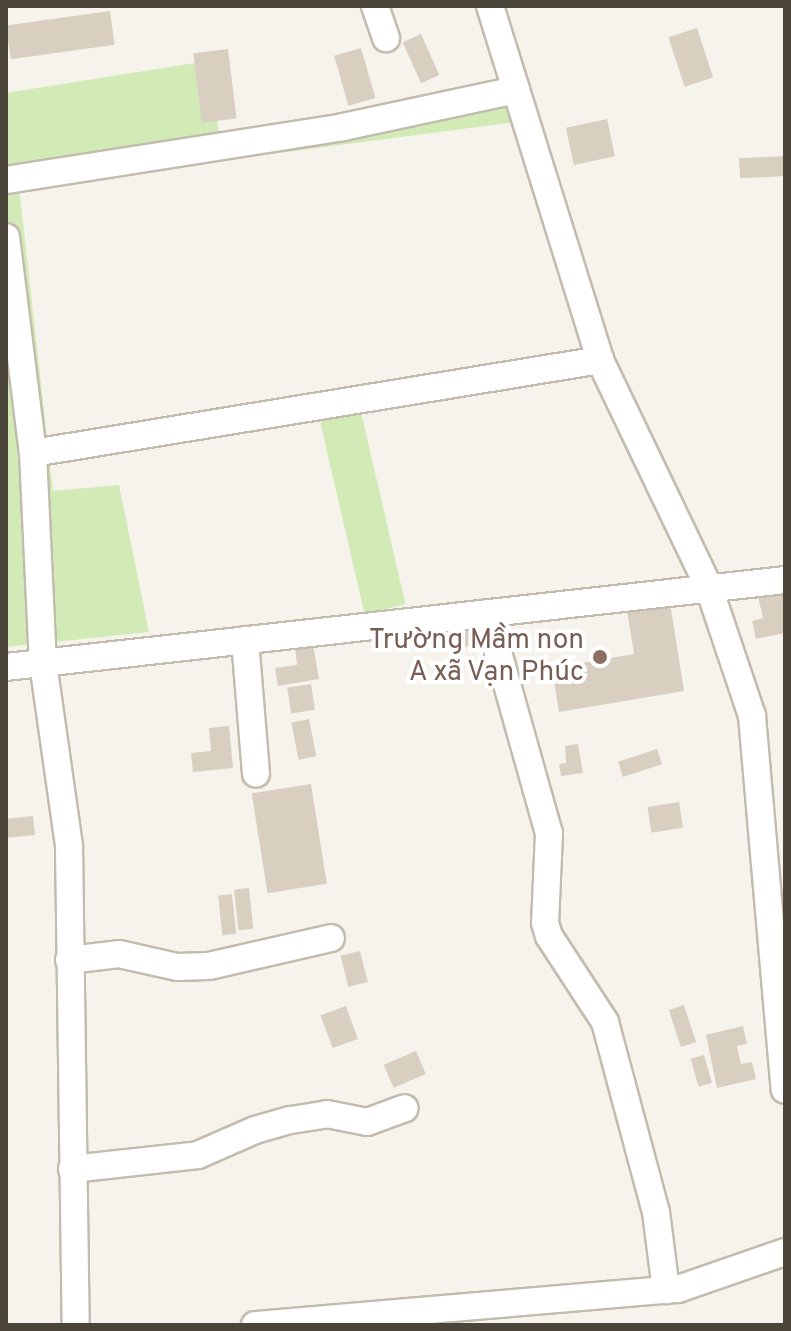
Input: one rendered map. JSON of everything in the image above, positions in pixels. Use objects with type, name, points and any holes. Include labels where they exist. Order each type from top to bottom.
[{"type":"street","points":[[375,6],[386,38]]},
{"type":"street","points":[[490,6],[600,360],[709,588],[752,716],[785,1090]]},
{"type":"street","points":[[6,180],[343,127],[516,90]]},
{"type":"street","points":[[6,237],[33,453],[43,663],[69,845],[76,1325]]},
{"type":"street","points":[[33,453],[600,360]]},
{"type":"street","points":[[6,667],[785,580]]},
{"type":"street","points":[[487,613],[549,833],[545,923],[549,936],[605,1022],[656,1212],[666,1290]]},
{"type":"street","points":[[245,640],[256,774]]},
{"type":"street","points":[[69,960],[119,954],[177,967],[209,966],[331,938]]},
{"type":"street","points":[[72,1169],[198,1155],[255,1130],[291,1120],[327,1114],[367,1122],[405,1108]]},
{"type":"street","points":[[255,1325],[666,1290],[785,1252]]},
{"type":"green space","points":[[207,61],[220,138],[517,99],[523,121],[19,187],[53,491],[119,485],[149,632],[6,647],[6,93]]},
{"type":"green space","points":[[356,390],[405,604],[365,614],[315,399]]},
{"type":"building","points":[[110,11],[115,45],[11,59],[6,26]]},
{"type":"building","points":[[697,28],[713,77],[685,87],[668,37]]},
{"type":"building","points":[[421,34],[439,75],[421,83],[403,42]]},
{"type":"building","points":[[361,48],[375,98],[348,106],[334,56]]},
{"type":"building","points":[[228,49],[237,118],[202,123],[193,53]]},
{"type":"building","points":[[607,119],[615,156],[574,165],[566,128]]},
{"type":"building","points":[[784,156],[785,176],[740,178],[739,158]]},
{"type":"building","points":[[785,591],[785,633],[756,639],[752,621],[763,618],[758,597]]},
{"type":"building","points":[[670,603],[684,691],[559,712],[552,668],[634,654],[627,611]]},
{"type":"building","points":[[476,630],[477,646],[447,648],[446,632]]},
{"type":"building","points":[[313,644],[319,679],[278,686],[275,668],[297,665],[295,647]]},
{"type":"building","points":[[311,684],[315,710],[291,713],[287,688]]},
{"type":"building","points":[[309,719],[316,756],[299,760],[291,722]]},
{"type":"building","points":[[229,726],[233,768],[193,772],[191,753],[211,751],[209,728]]},
{"type":"building","points":[[578,744],[583,773],[561,776],[559,764],[566,763],[565,746]]},
{"type":"building","points":[[657,749],[662,764],[623,777],[618,762]]},
{"type":"building","points":[[311,784],[327,884],[268,893],[252,793]]},
{"type":"building","points":[[679,802],[683,828],[651,833],[647,807]]},
{"type":"building","points":[[33,816],[35,835],[8,838],[6,819]]},
{"type":"building","points":[[249,888],[253,929],[238,930],[234,890]]},
{"type":"building","points":[[232,894],[236,934],[222,935],[218,895]]},
{"type":"building","points":[[360,951],[368,982],[348,987],[341,956]]},
{"type":"building","points":[[684,1005],[696,1042],[681,1047],[669,1010]]},
{"type":"building","points":[[346,1006],[358,1039],[333,1048],[321,1015]]},
{"type":"building","points":[[743,1026],[747,1044],[737,1046],[741,1064],[752,1062],[756,1079],[717,1088],[706,1035]]},
{"type":"building","points":[[416,1051],[426,1074],[394,1088],[384,1065]]},
{"type":"building","points":[[704,1055],[712,1083],[699,1087],[691,1059]]},
{"type":"place","name":"Trường Mầm non A xã Vạn Phúc","points":[[600,657]]}]
